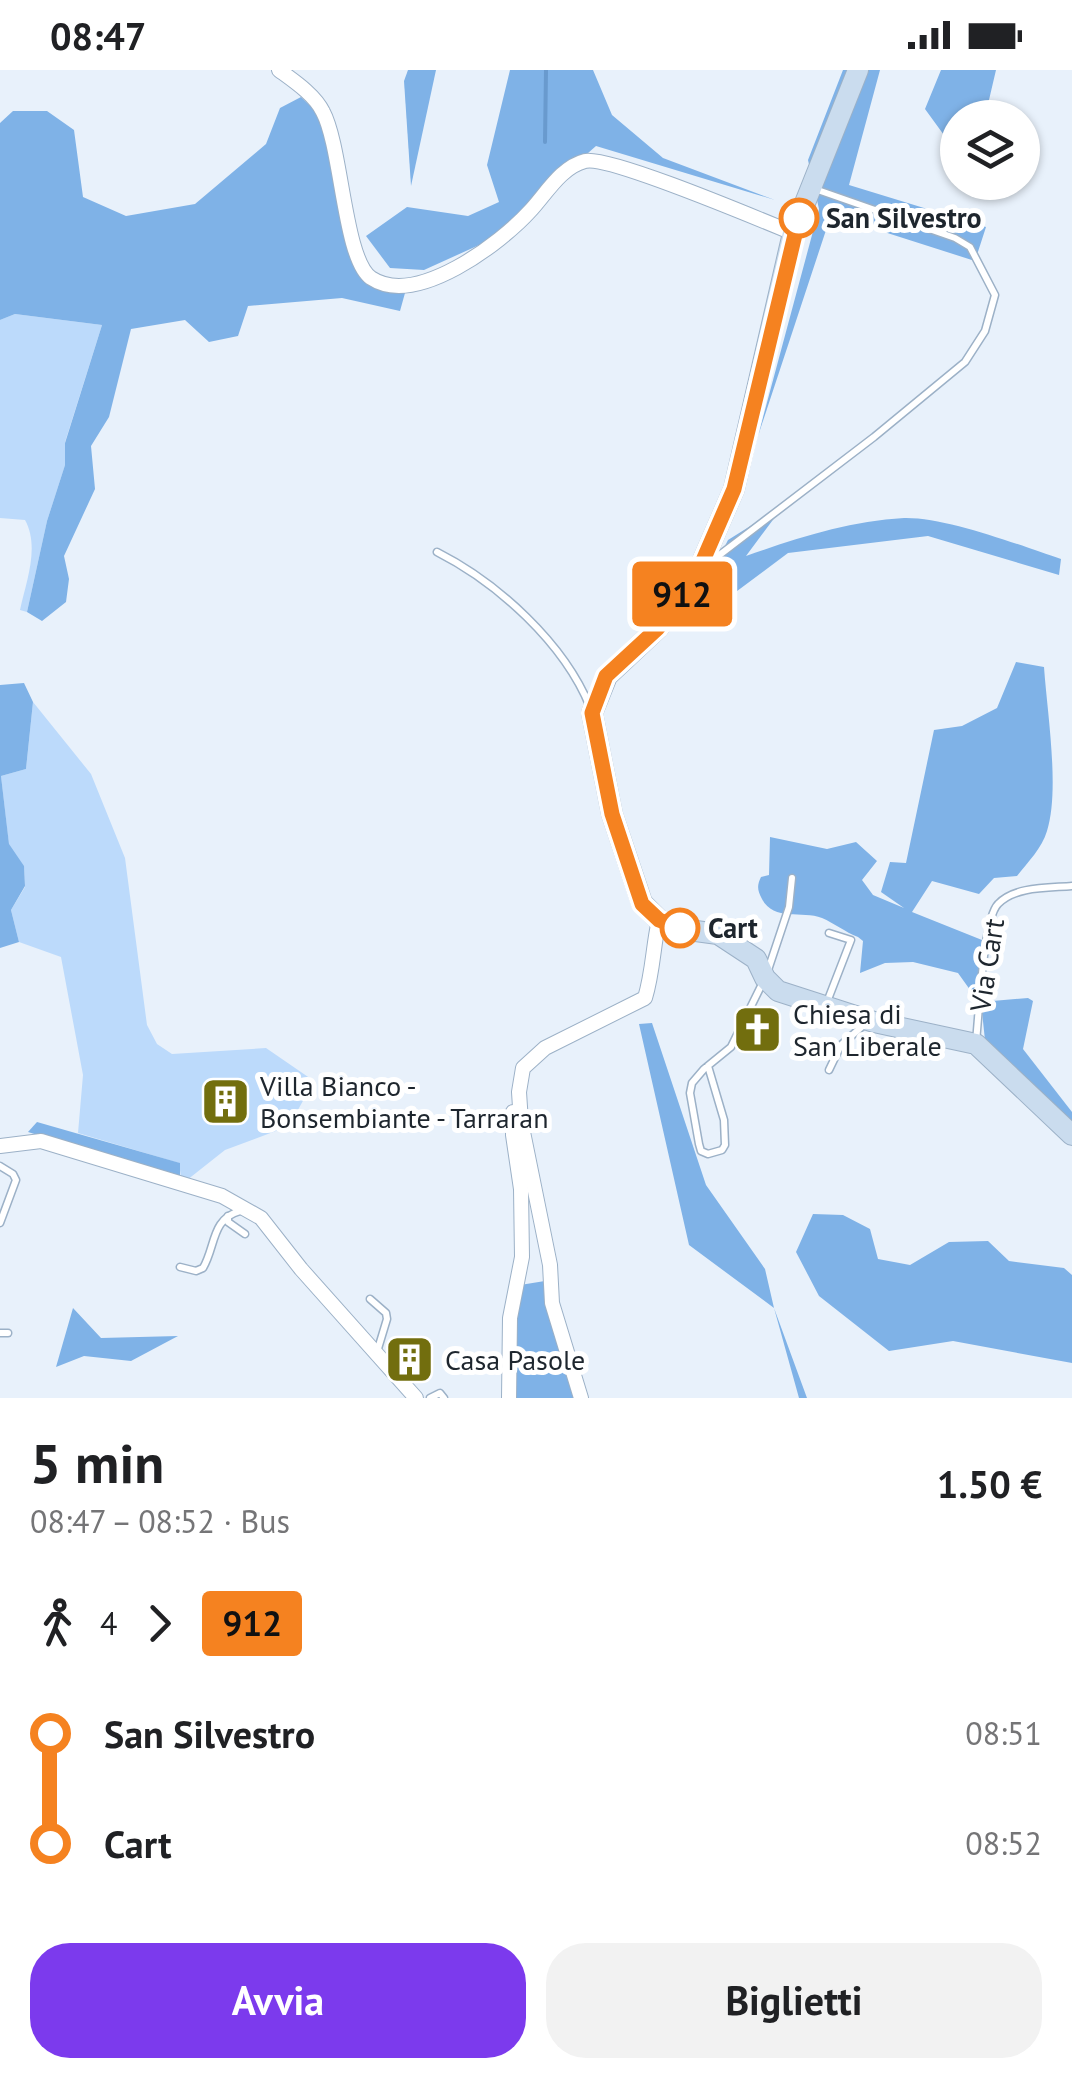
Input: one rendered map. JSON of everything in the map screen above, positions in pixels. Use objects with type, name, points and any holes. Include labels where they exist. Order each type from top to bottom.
[{"type":"street","points":[[279,70],[323,110],[340,170],[356,254],[367,276],[382,284],[401,286],[424,281],[490,249],[528,214],[562,174],[590,159],[625,168],[793,233]]},
{"type":"street","points":[[508,1398],[511,1306],[522,1257],[521,1190],[513,1135],[516,1086],[523,1068],[545,1048],[646,998],[653,971],[659,920],[642,904],[612,814],[592,713],[606,676],[658,628],[698,572],[734,489],[793,233],[858,70]]},
{"type":"street","name":"Via Cart","points":[[659,920],[718,934],[756,958],[765,978],[778,991],[870,1021],[976,1044],[1072,1135]]},
{"type":"street","points":[[523,1068],[520,1122],[550,1265],[552,1302],[580,1398]]},
{"type":"street","points":[[0,1146],[40,1140],[222,1196],[261,1218],[301,1270],[416,1398]]},
{"type":"lane","points":[[698,572],[874,437],[964,362],[985,331],[995,295],[970,247],[811,188]]},
{"type":"lane","points":[[437,552],[460,564],[548,638],[574,675],[592,713]]},
{"type":"lane","points":[[708,1066],[726,1137],[722,1150],[708,1154],[700,1151],[690,1093],[697,1075],[731,1047],[765,978],[790,907],[792,878]]},
{"type":"lane","name":"Via Cart","points":[[976,1044],[988,920],[998,902],[1024,890],[1072,886]]},
{"type":"lane","points":[[824,1008],[851,940],[828,932]]},
{"type":"lane","points":[[828,1070],[855,1030],[870,1021]]},
{"type":"lane","points":[[0,1166],[16,1180],[0,1223]]},
{"type":"lane","points":[[180,1267],[203,1268],[220,1222],[246,1210]]},
{"type":"lane","points":[[229,1215],[228,1222],[245,1234]]},
{"type":"lane","points":[[370,1298],[387,1318],[376,1353]]},
{"type":"lane","points":[[430,1398],[440,1393],[444,1398]]},
{"type":"shaded area","points":[[408,70],[436,70],[411,186],[404,81]]},
{"type":"shaded area","points":[[510,70],[593,70],[612,115],[663,158],[775,200],[596,146],[488,241],[424,270],[390,268],[366,236],[407,207],[468,216],[499,202],[487,165]]},
{"type":"shaded area","points":[[843,70],[880,70],[849,185],[986,227],[975,261],[831,215],[758,436],[819,209],[808,160]]},
{"type":"shaded area","points":[[941,70],[996,70],[989,100],[940,100],[940,130],[925,109]]},
{"type":"shaded area","points":[[301,97],[319,114],[362,279],[405,293],[400,311],[342,298],[248,306],[238,336],[209,342],[185,320],[131,329],[109,417],[91,446],[95,489],[64,556],[69,579],[66,602],[42,621],[27,612],[47,521],[65,465],[65,443],[102,325],[15,314],[0,320],[0,123],[13,111],[47,111],[74,130],[83,197],[126,216],[195,204],[266,144],[280,108]]},
{"type":"shaded area","points":[[15,314],[102,325],[65,442],[65,465],[47,521],[27,612],[20,610],[30,565],[29,530],[25,520],[0,518],[0,320]]},
{"type":"shaded area","points":[[784,505],[746,556],[843,527],[921,519],[982,533],[1061,559],[1059,575],[928,536],[788,553],[725,600],[708,580],[728,540]]},
{"type":"shaded area","points":[[1016,662],[1044,667],[1053,773],[1051,814],[1045,837],[1017,876],[994,878],[979,894],[932,881],[912,912],[987,942],[973,994],[958,973],[913,962],[885,963],[860,973],[863,941],[858,937],[822,918],[781,913],[767,906],[758,888],[761,877],[769,875],[770,837],[827,849],[856,842],[877,861],[862,880],[873,895],[904,908],[881,892],[890,862],[906,863],[934,730],[962,726],[997,708]]},
{"type":"shaded area","points":[[24,683],[33,702],[26,769],[1,776],[9,844],[24,866],[25,886],[11,910],[19,942],[0,948],[0,685]]},
{"type":"shaded area","points":[[33,702],[91,774],[125,858],[147,1025],[157,1044],[172,1054],[266,1048],[314,1081],[289,1126],[225,1150],[182,1184],[179,1163],[78,1133],[83,1075],[61,957],[19,942],[11,910],[25,887],[24,867],[9,845],[1,776],[26,769]]},
{"type":"shaded area","points":[[1028,998],[1033,1001],[1023,1049],[1072,1112],[1072,1143],[988,1069],[981,1002]]},
{"type":"shaded area","points":[[652,1023],[706,1185],[765,1269],[774,1308],[689,1245],[639,1024]]},
{"type":"shaded area","points":[[37,1122],[180,1163],[180,1179],[28,1132]]},
{"type":"shaded area","points":[[813,1214],[843,1215],[870,1229],[878,1259],[910,1265],[949,1242],[988,1241],[1009,1261],[1064,1268],[1072,1275],[1072,1363],[953,1341],[889,1351],[819,1296],[796,1252]]},
{"type":"shaded area","points":[[551,1280],[581,1398],[509,1398],[514,1286]]},
{"type":"shaded area","points":[[73,1308],[101,1338],[178,1336],[131,1361],[84,1356],[56,1367]]},
{"type":"shaded area","points":[[774,1308],[807,1398],[799,1398]]},
{"type":"waterway","points":[[545,142],[546,70]]},
{"type":"bus line","name":"912","points":[[680,928],[659,920],[642,904],[612,814],[592,713],[606,676],[658,628],[698,572],[734,489],[799,218]]},
{"type":"place","name":"San Silvestro","points":[[799,218]]},
{"type":"place","name":"Cart","points":[[680,928]]},
{"type":"place","name":"Chiesa di San Liberale","points":[[758,1030]]},
{"type":"place","name":"Villa Bianco - Bonsembiante - Tarraran","points":[[225,1102]]},
{"type":"place","name":"Casa Pasole","points":[[410,1360]]}]
